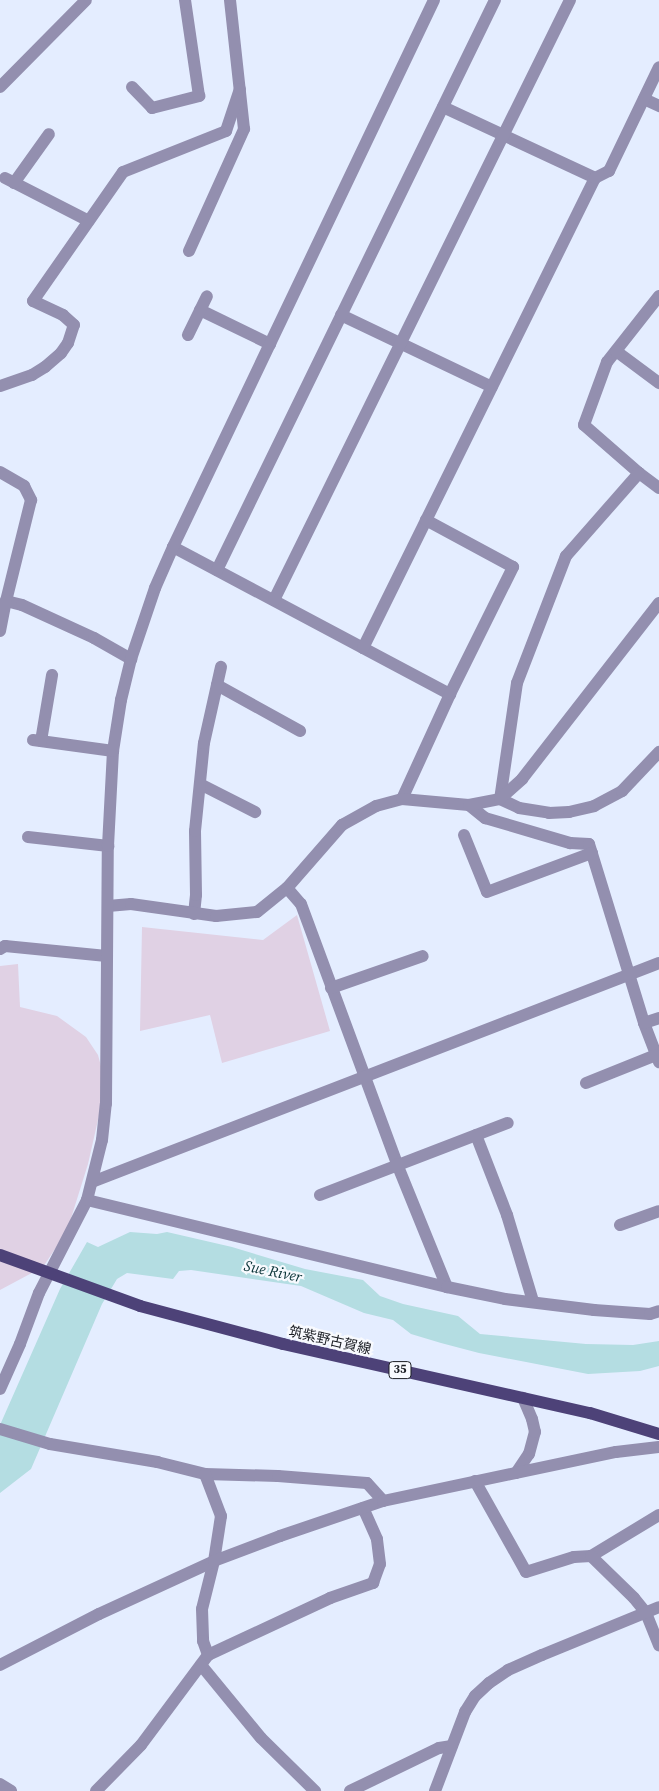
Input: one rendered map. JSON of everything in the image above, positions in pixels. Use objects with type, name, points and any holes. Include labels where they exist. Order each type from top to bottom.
[{"type":"main road","name":"筑紫野古賀線","points":[[0,1255],[140,1306],[283,1344],[590,1412],[659,1434]]},
{"type":"street","points":[[0,87],[86,0]]},
{"type":"street","points":[[132,87],[152,108],[198,96],[185,0]]},
{"type":"street","points":[[189,251],[244,129],[230,0]]},
{"type":"street","points":[[0,1389],[20,1344],[39,1293],[87,1200],[102,1140],[106,1104],[108,846],[113,751],[120,700],[131,659],[156,588],[173,547],[434,0]]},
{"type":"street","points":[[217,570],[495,0]]},
{"type":"street","points":[[274,600],[570,0]]},
{"type":"street","points":[[363,648],[595,178],[609,171],[659,67]]},
{"type":"street","points":[[0,386],[32,375],[45,367],[61,353],[68,342],[74,325],[63,316],[33,302],[123,172],[226,131],[240,89]]},
{"type":"street","points":[[644,98],[659,106]]},
{"type":"street","points":[[443,107],[595,178]]},
{"type":"street","points":[[49,134],[5,180],[89,221]]},
{"type":"street","points":[[188,335],[207,296]]},
{"type":"street","points":[[659,296],[607,362],[584,425],[659,488]]},
{"type":"street","points":[[200,310],[270,344]]},
{"type":"street","points":[[341,315],[492,387]]},
{"type":"street","points":[[616,351],[659,383]]},
{"type":"street","points":[[0,472],[24,486],[31,500],[0,631]]},
{"type":"street","points":[[500,799],[517,683],[566,556],[639,473]]},
{"type":"street","points":[[402,799],[450,694],[512,568],[426,520]]},
{"type":"street","points":[[173,547],[450,694]]},
{"type":"street","points":[[6,601],[22,605],[94,638],[131,659]]},
{"type":"street","points":[[108,906],[131,904],[216,916],[258,912],[287,888],[342,825],[376,806],[402,799],[469,805],[500,799],[522,779],[584,703],[659,604]]},
{"type":"street","points":[[194,914],[196,895],[195,830],[204,743],[221,667]]},
{"type":"street","points":[[52,674],[37,740],[113,751]]},
{"type":"street","points":[[217,685],[300,731]]},
{"type":"street","points":[[500,799],[519,808],[549,813],[569,812],[594,806],[622,791],[659,752]]},
{"type":"street","points":[[200,784],[254,812]]},
{"type":"street","points":[[469,805],[485,818],[570,843],[589,844],[644,1023],[658,1059],[586,1083]]},
{"type":"street","points":[[464,835],[487,892],[592,853]]},
{"type":"street","points":[[28,837],[108,846]]},
{"type":"street","points":[[287,888],[300,904],[397,1164],[447,1287]]},
{"type":"street","points":[[2,946],[107,956]]},
{"type":"street","points":[[331,988],[423,956]]},
{"type":"street","points":[[92,1182],[659,963]]},
{"type":"street","points":[[644,1023],[659,1018]]},
{"type":"street","points":[[320,1195],[508,1123]]},
{"type":"street","points":[[476,1135],[507,1215],[532,1301]]},
{"type":"street","points":[[87,1200],[447,1287],[505,1299],[594,1310],[650,1314],[659,1311]]},
{"type":"street","points":[[620,1225],[659,1211]]},
{"type":"street","points":[[516,1472],[529,1454],[535,1432],[532,1418],[523,1398]]},
{"type":"street","points":[[0,1429],[50,1444],[157,1462],[205,1474],[278,1476],[366,1483],[383,1501]]},
{"type":"street","points":[[0,1665],[99,1614],[214,1561],[383,1501],[616,1452],[659,1448]]},
{"type":"street","points":[[205,1474],[221,1516],[214,1561],[202,1609],[205,1660],[261,1738],[315,1791]]},
{"type":"street","points":[[475,1481],[526,1572],[574,1558],[591,1556],[659,1515]]},
{"type":"street","points":[[96,1791],[141,1745],[205,1660],[330,1598],[373,1582],[380,1564],[377,1539],[363,1508]]},
{"type":"street","points":[[591,1556],[634,1598],[646,1613],[659,1646]]},
{"type":"street","points":[[435,1791],[466,1712],[476,1696],[508,1670],[659,1607]]},
{"type":"street","points":[[350,1791],[439,1748],[452,1746]]},
{"type":"street","points":[[0,1784],[11,1791]]},
{"type":"shaded area","points":[[297,915],[330,1031],[222,1063],[210,1015],[140,1031],[142,927],[263,940]]},
{"type":"shaded area","points":[[18,964],[20,1007],[57,1016],[86,1037],[98,1055],[102,1070],[100,1111],[88,1164],[67,1231],[43,1267],[0,1290],[0,966]]},
{"type":"water","name":"Sue River","points":[[130,1232],[157,1234],[167,1232],[232,1247],[305,1269],[363,1280],[380,1296],[403,1304],[458,1316],[480,1334],[586,1344],[633,1345],[659,1341],[659,1366],[640,1371],[588,1374],[479,1353],[411,1334],[393,1320],[364,1313],[301,1286],[191,1270],[179,1271],[173,1279],[127,1273],[117,1279],[102,1304],[31,1469],[0,1493],[0,1425],[60,1289],[87,1242],[98,1247]]}]
